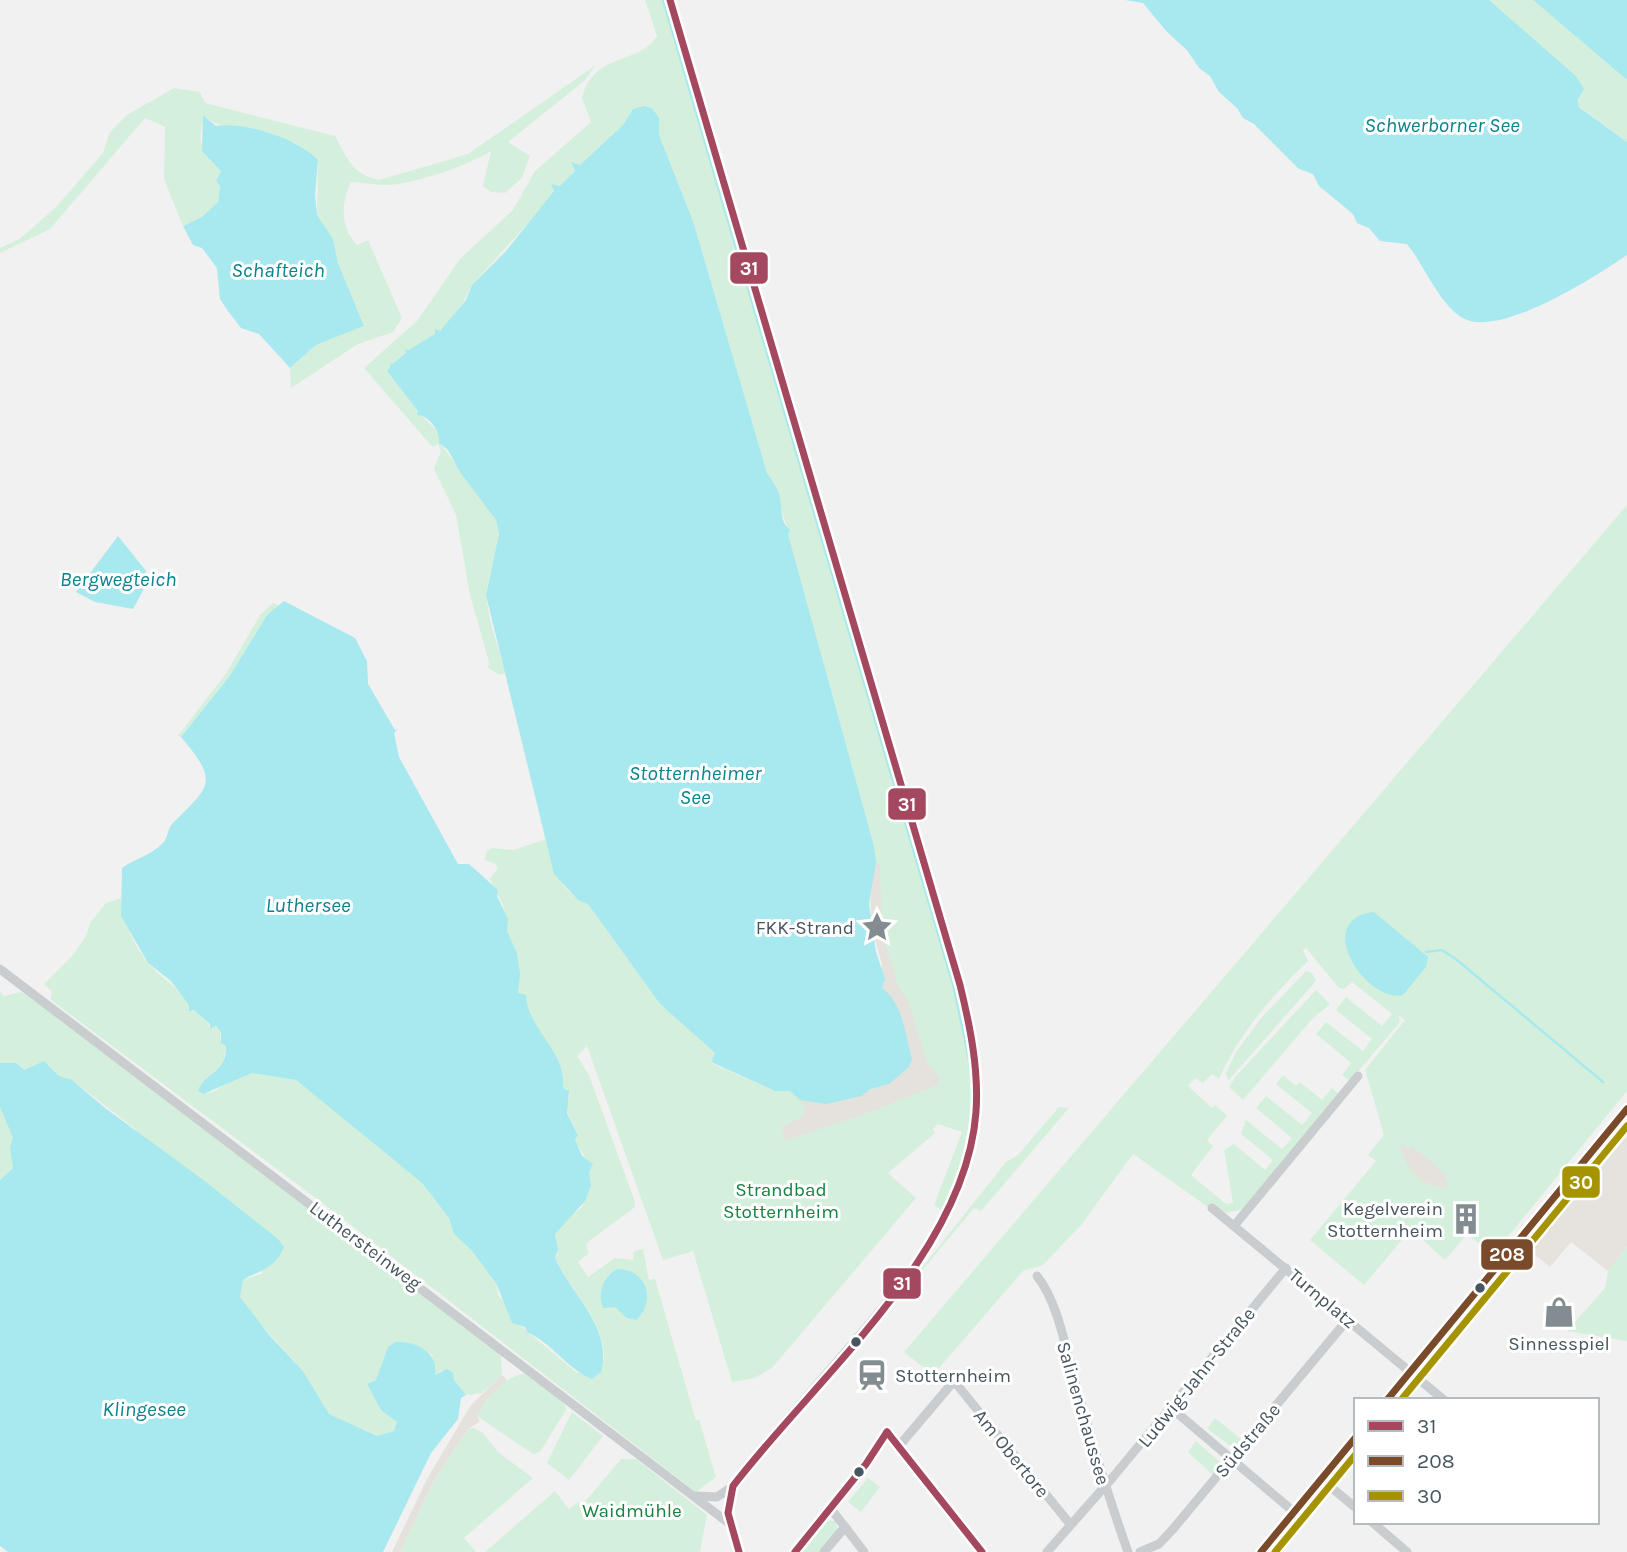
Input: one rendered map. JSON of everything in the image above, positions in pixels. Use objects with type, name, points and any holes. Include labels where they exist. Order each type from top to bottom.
[{"type":"main road","points":[[1389,1398],[1627,1109]]},
{"type":"main road","points":[[1261,1552],[1354,1439]]},
{"type":"street","points":[[670,0],[944,931],[974,1039],[976,1068],[975,1130],[961,1185],[928,1250],[733,1486],[709,1499],[692,1495]]},
{"type":"street","name":"Luthersteinweg","points":[[0,969],[730,1524]]},
{"type":"street","points":[[1234,1226],[1358,1076]]},
{"type":"street","name":"Turnplatz","points":[[1212,1208],[1442,1398]]},
{"type":"street","name":"Ludwig-Jahn-Straße","points":[[1047,1552],[1104,1484],[1113,1477],[1286,1268]]},
{"type":"street","name":"Salinenchaussee","points":[[1037,1276],[1045,1285],[1058,1322],[1104,1484],[1128,1552]]},
{"type":"street","name":"Südstraße","points":[[1140,1552],[1166,1537],[1348,1319]]},
{"type":"street","name":"Am Obertore","points":[[899,1446],[954,1381],[1070,1524]]},
{"type":"street","points":[[1170,1408],[1294,1512]]},
{"type":"street","points":[[795,1552],[831,1509],[887,1432],[982,1552]]},
{"type":"street","points":[[1321,1479],[1354,1506]]},
{"type":"street","points":[[733,1486],[728,1505],[730,1524],[739,1552]]},
{"type":"street","points":[[831,1509],[864,1552]]},
{"type":"street","points":[[1374,1524],[1407,1552]]},
{"type":"street","points":[[824,1552],[845,1527]]},
{"type":"shaded area","points":[[1627,1118],[1627,1247],[1608,1271],[1571,1242],[1550,1267],[1522,1244]]},
{"type":"green space","name":"Strandbad Stotternheim","points":[[645,0],[665,0],[954,977],[966,1040],[971,1095],[965,1150],[944,1212],[934,1205],[962,1132],[938,1124],[933,1129],[935,1133],[888,1173],[916,1198],[772,1368],[754,1378],[732,1382],[693,1251],[663,1260],[587,1046],[577,1056],[589,1075],[635,1202],[634,1208],[589,1241],[586,1246],[589,1253],[578,1262],[588,1277],[615,1258],[633,1260],[634,1251],[643,1249],[649,1280],[655,1279],[696,1421],[699,1419],[716,1477],[696,1492],[325,1205],[51,1000],[52,992],[44,984],[73,955],[86,936],[90,923],[106,903],[121,898],[130,932],[148,963],[180,993],[190,1006],[188,1009],[202,1015],[209,1027],[216,1026],[221,1032],[220,1038],[226,1046],[223,1064],[200,1085],[211,1093],[232,1080],[252,1073],[296,1080],[422,1183],[449,1218],[454,1234],[472,1251],[497,1286],[498,1295],[509,1308],[509,1316],[577,1373],[604,1360],[603,1345],[593,1319],[555,1258],[558,1254],[555,1234],[563,1222],[582,1207],[591,1186],[586,1160],[575,1139],[578,1134],[567,1110],[570,1095],[563,1088],[558,1061],[533,1023],[526,1004],[518,993],[517,958],[507,931],[503,905],[490,879],[498,868],[496,864],[485,860],[486,852],[492,848],[513,850],[546,839],[551,859],[564,886],[588,904],[660,1004],[715,1053],[711,1063],[775,1091],[790,1091],[800,1100],[882,966],[874,846],[789,531],[779,506],[779,493],[767,473],[693,221],[659,135],[659,118],[633,109],[623,125],[580,165],[571,163],[575,171],[472,285],[450,320],[441,330],[400,357],[388,369],[420,414],[439,433],[440,443],[478,491],[496,520],[497,548],[488,585],[487,603],[505,673],[500,675],[488,668],[489,662],[470,595],[456,515],[434,469],[441,451],[438,444],[433,447],[429,443],[364,368],[417,321],[460,259],[513,210],[535,171],[591,122],[582,98],[596,73],[639,52],[657,36]]},
{"type":"green space","points":[[1489,0],[1533,0],[1627,80],[1627,142],[1579,106],[1576,76]]},
{"type":"green space","points":[[596,65],[583,82],[508,142],[530,156],[522,178],[505,193],[491,192],[483,186],[491,151],[454,168],[409,182],[384,185],[351,182],[344,206],[347,230],[357,245],[368,240],[402,318],[393,332],[358,344],[291,388],[290,368],[316,345],[364,326],[338,263],[333,240],[317,215],[318,160],[306,149],[292,142],[232,129],[204,116],[201,143],[221,171],[216,181],[220,186],[218,202],[202,217],[183,226],[164,179],[165,127],[145,118],[50,229],[0,253],[0,248],[21,238],[57,206],[103,153],[110,132],[127,115],[174,88],[200,92],[205,103],[335,136],[357,170],[379,180],[468,154]]},
{"type":"green space","points":[[1627,505],[1627,1091],[1493,1255],[1467,1234],[1445,1260],[1411,1229],[1364,1285],[1310,1240],[1376,1161],[1368,1155],[1384,1135],[1365,1070],[1405,1020],[1399,1016],[1400,1022],[1350,1081],[1342,1075],[1351,1063],[1316,1034],[1326,1022],[1363,1051],[1372,1039],[1336,1010],[1346,997],[1382,1026],[1392,1014],[1352,982],[1344,989],[1339,988],[1306,948],[1303,950],[1308,961],[1258,1016],[1227,1062],[1219,1079],[1212,1074],[1203,1083],[1195,1078],[1188,1086],[1212,1108],[1215,1105],[1227,1116],[1207,1140],[1213,1146],[1191,1175],[1226,1204],[1233,1203],[1224,1150],[1234,1144],[1265,1170],[1273,1160],[1241,1134],[1246,1120],[1282,1149],[1292,1138],[1256,1108],[1266,1096],[1302,1125],[1312,1113],[1276,1084],[1283,1075],[1296,1086],[1300,1082],[1322,1100],[1332,1088],[1338,1093],[1244,1209],[1227,1213],[1214,1206],[1208,1207],[1133,1154],[1082,1224],[1043,1265],[1023,1271],[933,1375],[904,1352]]},
{"type":"green space","points":[[273,603],[279,606],[267,615],[229,677],[181,737],[178,736],[227,672],[260,615]]},
{"type":"green space","points":[[1306,971],[1312,973],[1316,981],[1228,1081],[1226,1073],[1236,1052],[1262,1017]]},
{"type":"green space","points":[[1316,990],[1330,1004],[1313,1018],[1243,1100],[1229,1087],[1236,1076]]},
{"type":"green space","points":[[0,992],[4,996],[20,992],[26,994],[492,1347],[501,1357],[502,1375],[482,1393],[466,1395],[442,1370],[435,1375],[432,1355],[412,1344],[396,1342],[376,1380],[367,1384],[386,1413],[397,1422],[394,1431],[377,1436],[329,1414],[303,1371],[244,1306],[240,1297],[243,1280],[263,1273],[135,1129],[75,1082],[59,1076],[44,1061],[24,1070],[0,1063]]},
{"type":"green space","points":[[0,1107],[13,1138],[13,1168],[0,1180]]},
{"type":"green space","points":[[1059,1107],[1069,1108],[981,1211],[974,1208],[871,1332],[1006,1162],[1018,1155]]},
{"type":"green space","points":[[1627,1247],[1627,1341],[1567,1331],[1605,1288],[1608,1271]]},
{"type":"green space","points":[[528,1373],[565,1405],[566,1410],[540,1452],[533,1454],[477,1416],[490,1394],[504,1382]]},
{"type":"green space","points":[[572,1412],[603,1436],[569,1480],[547,1463]]},
{"type":"green space","points":[[1215,1418],[1242,1440],[1235,1449],[1207,1429]]},
{"type":"green space","points":[[473,1428],[482,1432],[498,1452],[533,1478],[464,1538],[476,1552],[400,1552],[433,1483],[467,1430]]},
{"type":"green space","points":[[1196,1441],[1221,1463],[1213,1475],[1188,1452]]},
{"type":"green space","name":"Waidmühle","points":[[621,1459],[636,1459],[707,1515],[700,1552],[485,1552],[555,1491],[569,1509],[577,1503],[584,1503]]},
{"type":"green space","points":[[868,1478],[880,1487],[861,1512],[848,1502]]},
{"type":"green space","points":[[826,1520],[835,1521],[838,1531],[821,1552],[799,1552]]},
{"type":"sand","points":[[876,863],[880,865],[882,932],[898,985],[909,1003],[927,1062],[939,1078],[938,1085],[862,1115],[784,1141],[782,1127],[803,1116],[805,1106],[800,1100],[811,1102],[877,1089],[884,991],[882,964],[875,939],[870,902]]},
{"type":"sand","points":[[1400,1146],[1408,1149],[1412,1146],[1447,1175],[1444,1179],[1448,1182],[1446,1188],[1429,1184],[1416,1176],[1403,1155]]},
{"type":"sand","points":[[502,1375],[507,1380],[486,1400],[477,1416],[480,1421],[467,1430],[433,1483],[400,1552],[392,1552],[427,1479],[471,1405]]},
{"type":"water","name":"Schwerborner See","points":[[1125,0],[1489,0],[1576,76],[1584,89],[1578,99],[1579,107],[1627,142],[1627,255],[1570,290],[1521,313],[1498,320],[1477,322],[1461,317],[1446,303],[1407,244],[1380,241],[1369,228],[1357,223],[1353,214],[1319,186],[1313,174],[1299,169],[1254,124],[1243,118],[1237,108],[1219,92],[1210,76],[1199,68],[1187,50],[1167,32],[1143,3]]},
{"type":"water","points":[[1533,0],[1627,0],[1627,80]]},
{"type":"water","name":"Stotternheimer See","points":[[644,106],[652,108],[659,118],[659,135],[693,221],[767,473],[779,493],[782,517],[790,530],[788,534],[874,846],[876,863],[869,904],[876,952],[885,979],[882,988],[899,1010],[912,1059],[909,1067],[889,1084],[870,1089],[862,1096],[826,1104],[800,1100],[790,1091],[775,1091],[711,1062],[715,1053],[660,1004],[588,904],[578,900],[554,874],[486,595],[499,534],[496,520],[460,472],[448,450],[439,443],[433,424],[417,415],[418,411],[387,371],[391,365],[389,362],[392,364],[406,353],[405,349],[409,350],[435,334],[435,329],[440,331],[466,300],[472,285],[506,251],[554,191],[551,184],[560,186],[575,171],[571,162],[580,165],[623,125],[633,109]]},
{"type":"water","name":"Schafteich","points":[[203,115],[216,126],[241,126],[270,133],[298,145],[318,160],[315,195],[317,215],[333,239],[338,263],[364,326],[316,345],[290,368],[259,334],[241,328],[228,311],[220,299],[217,268],[202,248],[193,245],[183,226],[202,217],[218,202],[220,186],[216,181],[221,171],[202,151]]},
{"type":"water","name":"Bergwegteich","points":[[118,536],[146,571],[145,587],[133,609],[95,602],[76,592]]},
{"type":"water","name":"Luthersee","points":[[284,601],[355,638],[367,661],[368,684],[395,730],[398,729],[394,733],[399,757],[458,864],[469,864],[498,890],[497,896],[508,919],[507,931],[517,953],[520,974],[518,993],[526,995],[533,1019],[559,1063],[563,1088],[569,1091],[567,1113],[578,1135],[575,1139],[582,1156],[593,1164],[589,1172],[591,1186],[585,1201],[555,1234],[558,1250],[555,1258],[589,1312],[601,1341],[601,1372],[592,1379],[574,1369],[544,1342],[527,1332],[525,1327],[512,1323],[497,1285],[472,1251],[454,1234],[449,1218],[422,1183],[296,1080],[252,1073],[203,1094],[198,1091],[223,1062],[226,1046],[221,1043],[221,1032],[216,1026],[210,1028],[210,1024],[194,1010],[189,1011],[189,1005],[171,981],[148,963],[121,916],[122,868],[163,843],[172,824],[195,801],[205,784],[201,765],[181,737],[229,677],[267,615]]},
{"type":"water","points":[[1374,912],[1428,957],[1426,967],[1403,995],[1389,994],[1374,987],[1361,975],[1351,959],[1346,944],[1346,929],[1355,918]]},
{"type":"water","name":"Klingesee","points":[[44,1061],[59,1076],[72,1080],[278,1239],[284,1247],[281,1254],[267,1268],[243,1280],[240,1297],[270,1336],[303,1371],[329,1414],[377,1436],[394,1431],[397,1422],[381,1410],[367,1384],[376,1380],[388,1347],[396,1342],[412,1344],[425,1350],[434,1360],[435,1375],[447,1369],[453,1373],[454,1380],[466,1395],[461,1398],[458,1419],[431,1453],[383,1552],[8,1552],[0,1546],[0,1180],[13,1168],[10,1147],[13,1138],[0,1107],[0,1063],[16,1063],[24,1070]]},
{"type":"water","points":[[617,1269],[636,1274],[646,1287],[646,1304],[636,1320],[627,1318],[615,1307],[603,1308],[602,1286],[608,1276]]},
{"type":"waterway","points":[[663,0],[954,988],[969,1059]]},
{"type":"waterway","points":[[1426,952],[1442,950],[1457,960],[1603,1082]]},
{"type":"transit line","name":"31","points":[[670,0],[960,985],[976,1080],[976,1112],[966,1164],[945,1215],[917,1264],[844,1357],[733,1486],[728,1513],[739,1552]]},
{"type":"transit line","name":"208","points":[[1389,1398],[1627,1109]]},
{"type":"transit line","name":"30","points":[[1403,1398],[1627,1126]]},
{"type":"transit line","name":"31","points":[[887,1432],[982,1552]]},
{"type":"transit line","name":"31","points":[[795,1552],[866,1464],[887,1432]]},
{"type":"transit line","name":"208","points":[[1261,1552],[1354,1439]]},
{"type":"transit line","name":"30","points":[[1275,1552],[1354,1456]]},
{"type":"place","name":"FKK-Strand","points":[[877,927]]},
{"type":"place","name":"Kegelverein Stotternheim","points":[[1466,1219]]},
{"type":"place","name":"Sinnesspiel","points":[[1559,1312]]},
{"type":"place","name":"Stotternheim","points":[[872,1375]]}]
